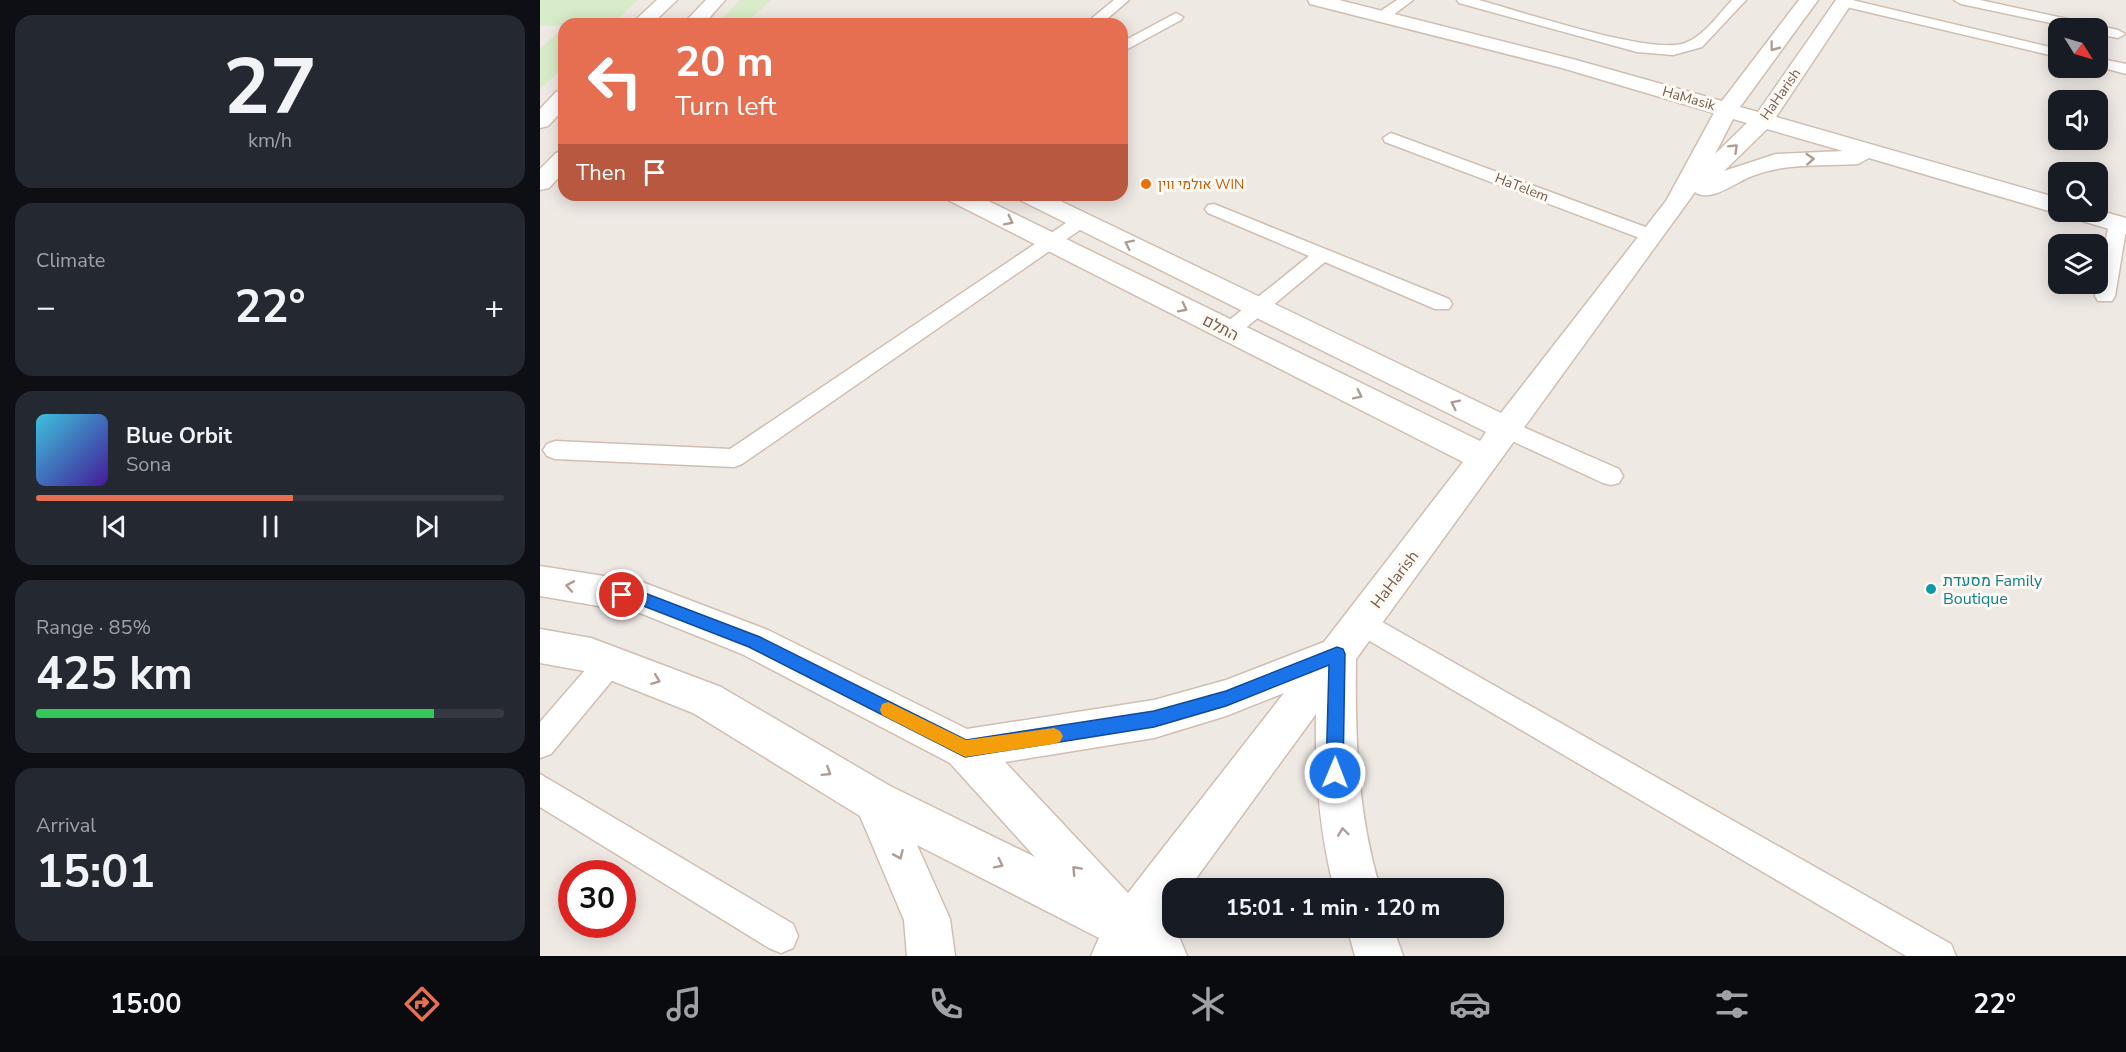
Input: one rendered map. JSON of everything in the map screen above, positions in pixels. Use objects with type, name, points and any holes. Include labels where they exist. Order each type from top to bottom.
[{"type":"street","points":[[648,18],[668,0]]},
{"type":"street","points":[[699,18],[716,0]]},
{"type":"street","name":"HaMasik","points":[[1317,0],[1344,3],[1764,119],[2048,203]]},
{"type":"street","name":"HaHarish","points":[[1677,203],[1727,109],[1805,1]]},
{"type":"street","name":"HaHarish","points":[[1136,947],[1337,654],[1677,203],[1764,119],[1844,1]]},
{"type":"street","points":[[540,121],[558,104]]},
{"type":"street","points":[[1677,203],[1745,170],[1776,161],[1895,157]]},
{"type":"street","points":[[540,183],[558,164]]},
{"type":"street","name":"התלם","points":[[969,201],[1485,459]]},
{"type":"street","name":"התלם","points":[[1041,201],[1507,429]]},
{"type":"street","points":[[540,581],[642,598],[755,642],[965,749],[1136,947]]},
{"type":"street","points":[[540,646],[591,655],[707,700],[874,801],[1136,947]]},
{"type":"street","points":[[965,749],[1154,719],[1226,698],[1337,654],[1335,773],[1345,852],[1354,878]]},
{"type":"street","points":[[874,801],[927,918],[931,956]]},
{"type":"street","points":[[1373,938],[1379,956]]},
{"type":"lane","points":[[1100,18],[1122,0]]},
{"type":"lane","points":[[1384,15],[1406,0]]},
{"type":"lane","points":[[1464,0],[1637,48],[1666,53],[1686,50],[1700,43],[1739,0]]},
{"type":"lane","points":[[1961,0],[2048,19]]},
{"type":"lane","points":[[1844,1],[2048,51]]},
{"type":"lane","points":[[1128,45],[1176,17]]},
{"type":"lane","points":[[2108,32],[2118,34]]},
{"type":"lane","points":[[2108,65],[2126,69]]},
{"type":"lane","name":"HaTelem","points":[[1391,138],[1652,236]]},
{"type":"lane","points":[[1214,210],[1442,304]]},
{"type":"lane","points":[[555,450],[734,458],[1081,220]]},
{"type":"lane","points":[[2105,296],[2122,225]]},
{"type":"lane","points":[[1229,331],[1323,254]]},
{"type":"lane","points":[[1507,429],[1611,476]]},
{"type":"lane","points":[[1362,622],[1939,956]]},
{"type":"lane","points":[[540,744],[610,662]]},
{"type":"lane","points":[[540,789],[780,936]]},
{"type":"shaded area","points":[[540,0],[2126,0],[2126,956],[540,956]]},
{"type":"green space","points":[[540,0],[638,0],[618,18],[558,18],[558,26],[540,26]]},
{"type":"green space","points":[[740,0],[771,0],[752,18],[723,18]]},
{"type":"green space","points":[[558,33],[558,72],[540,89],[540,48]]},
{"type":"slow traffic","points":[[888,710],[965,749],[1054,736]]},
{"type":"place","name":"אולמי ווין WIN","points":[[1146,184]]},
{"type":"place","name":"מסעדת Family Boutique","points":[[1931,589]]},
{"type":"route","points":[[622,595],[642,598],[755,642],[965,749],[1154,719],[1226,698],[1337,654],[1335,773]]}]
